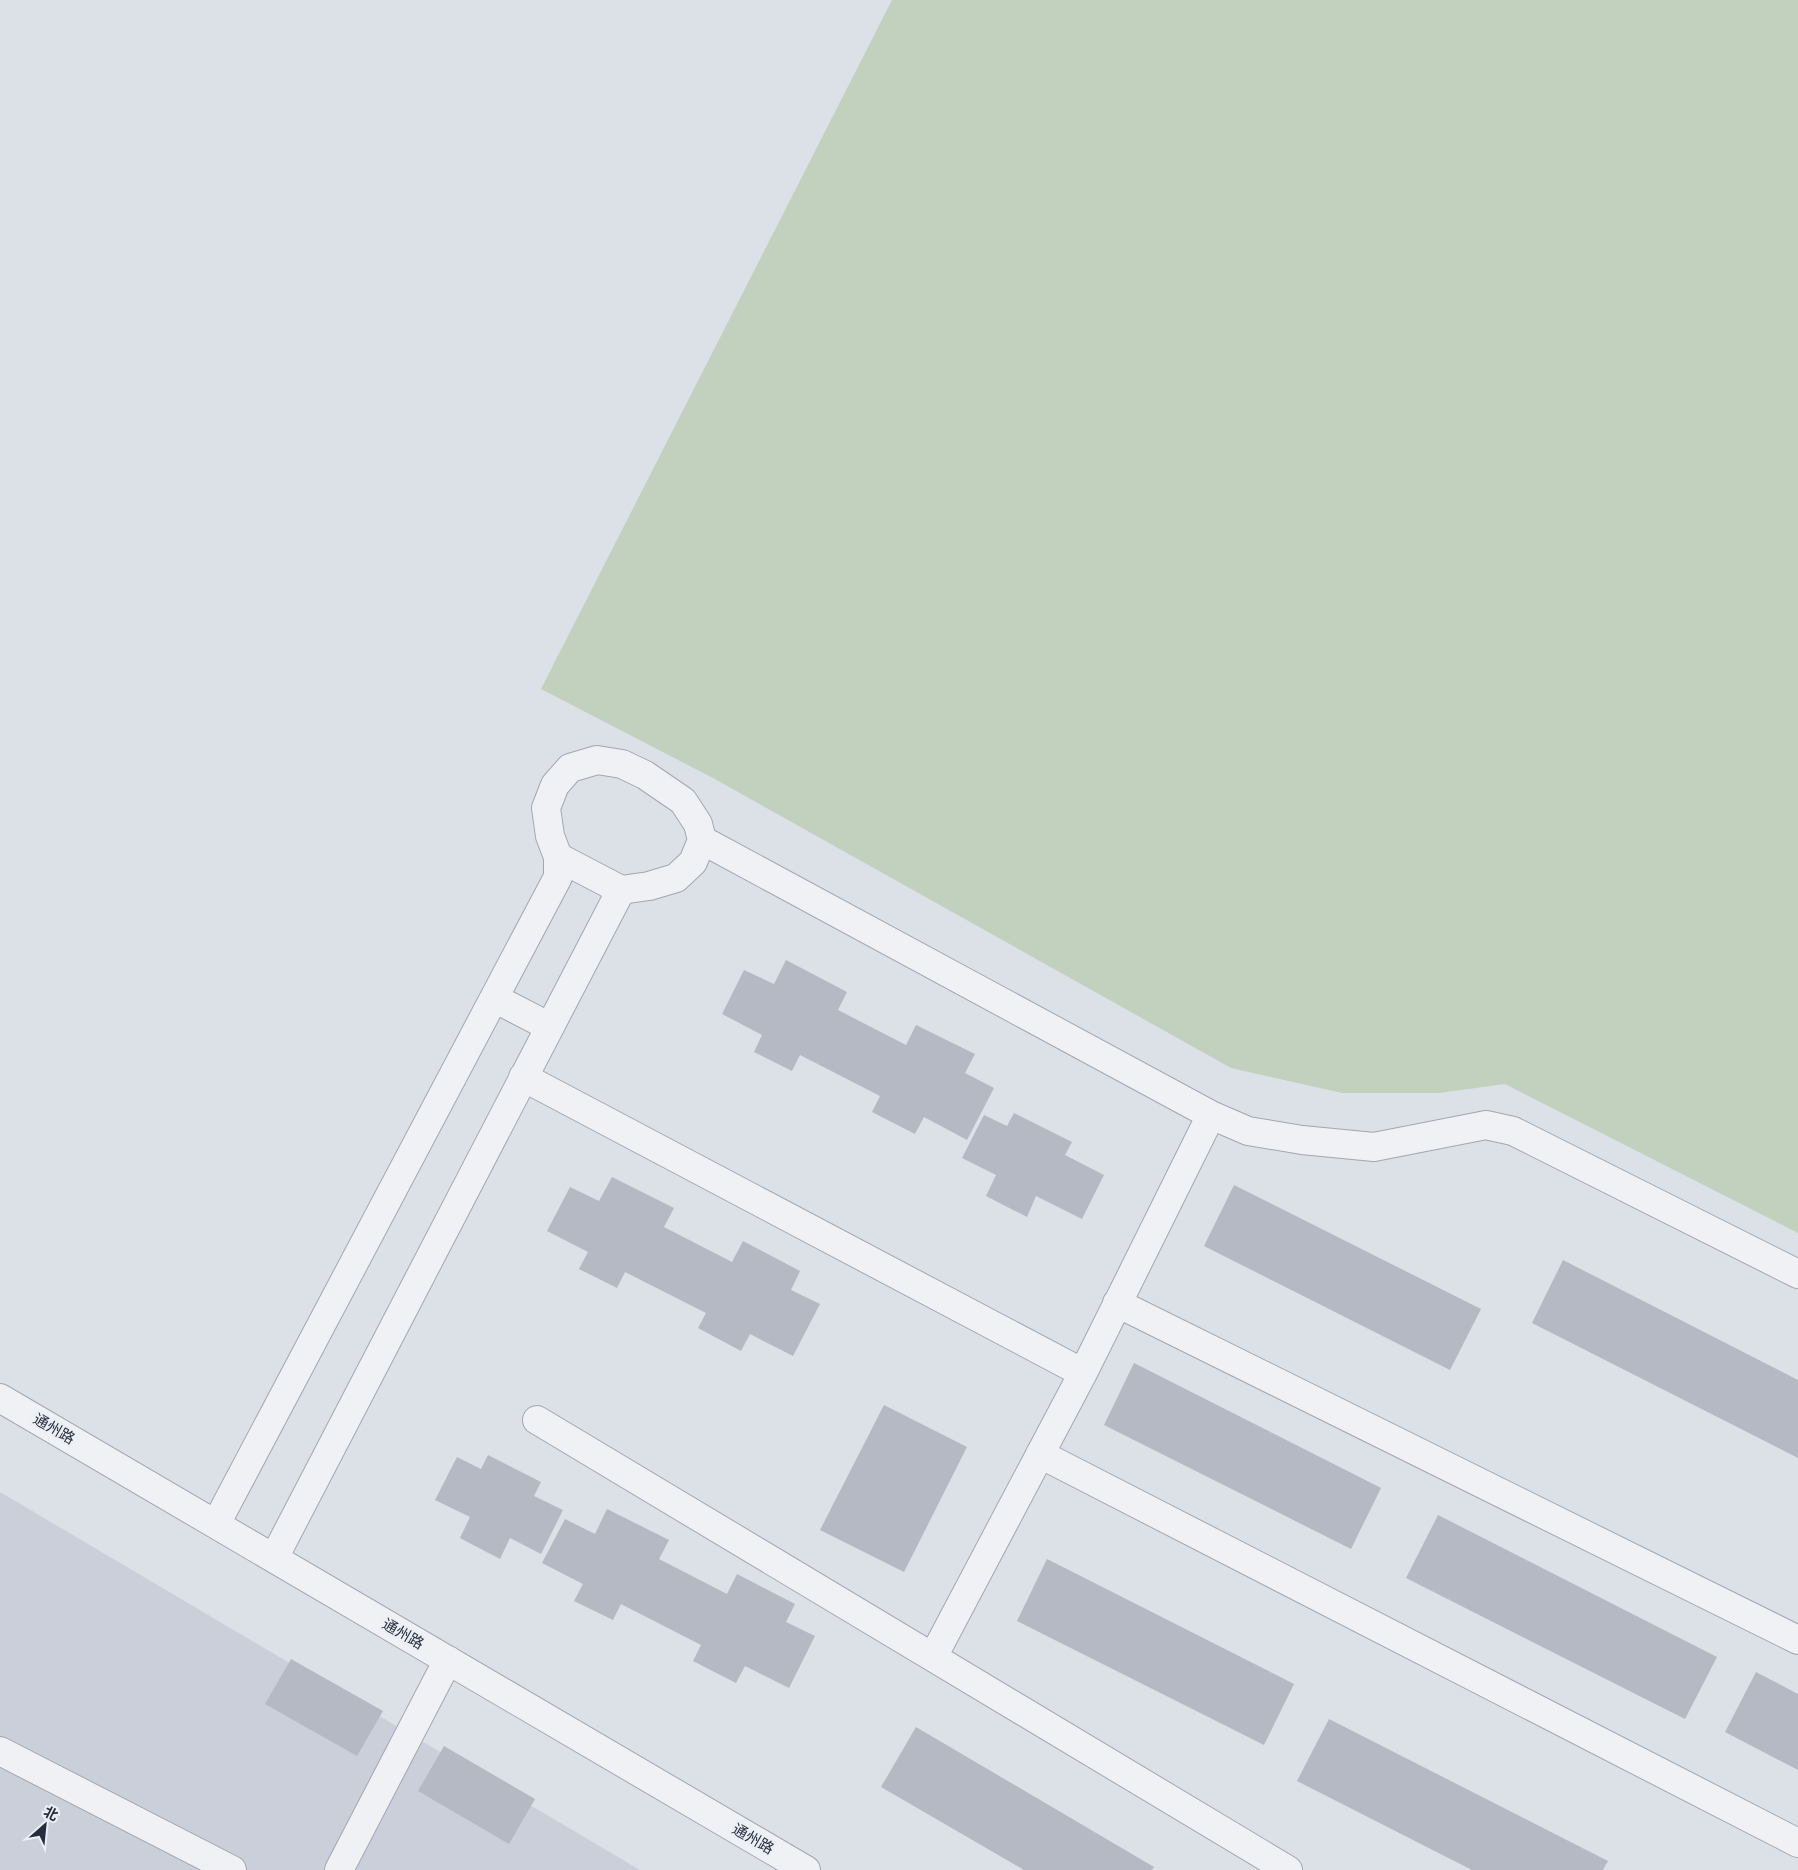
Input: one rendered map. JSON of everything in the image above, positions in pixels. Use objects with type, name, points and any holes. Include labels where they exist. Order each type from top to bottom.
[{"type":"street","points":[[216,1524],[558,877],[558,857],[550,836],[546,808],[555,784],[570,768],[597,760],[622,764],[664,786],[683,801],[698,824],[702,840],[693,862],[676,878],[649,886],[621,890],[558,857]]},
{"type":"street","points":[[702,840],[1211,1115],[1248,1131],[1302,1140],[1374,1147],[1486,1125],[1513,1131],[1798,1274]]},
{"type":"street","points":[[274,1558],[621,890]]},
{"type":"street","points":[[494,998],[550,1027]]},
{"type":"street","points":[[524,1077],[1083,1373]]},
{"type":"street","points":[[933,1657],[1083,1373],[1211,1115]]},
{"type":"street","points":[[1117,1303],[1798,1640]]},
{"type":"street","name":"通州路","points":[[0,1398],[806,1870]]},
{"type":"street","points":[[537,1420],[1288,1870]]},
{"type":"street","points":[[1040,1454],[1798,1844]]},
{"type":"street","points":[[338,1870],[448,1660]]},
{"type":"street","points":[[0,1751],[232,1870]]},
{"type":"shaded area","points":[[0,1492],[640,1870],[0,1870]]},
{"type":"green space","points":[[892,0],[1798,0],[1798,1233],[1505,1084],[1439,1093],[1342,1093],[1231,1068],[713,778],[541,689]]},
{"type":"building","points":[[786,960],[847,992],[838,1010],[906,1045],[916,1025],[975,1054],[965,1073],[994,1088],[967,1140],[924,1117],[915,1134],[872,1112],[880,1096],[800,1055],[792,1071],[754,1052],[762,1035],[722,1014],[744,970],[774,984]]},
{"type":"building","points":[[1014,1113],[1072,1142],[1065,1155],[1104,1175],[1082,1219],[1036,1196],[1027,1217],[986,1196],[996,1175],[962,1158],[984,1115],[1007,1126]]},
{"type":"building","points":[[612,1177],[674,1208],[664,1227],[732,1262],[743,1241],[800,1271],[791,1290],[820,1304],[793,1356],[750,1334],[741,1351],[698,1328],[706,1313],[625,1272],[617,1288],[579,1269],[588,1252],[547,1231],[570,1187],[599,1201]]},
{"type":"building","points":[[1234,1185],[1481,1309],[1450,1370],[1204,1246]]},
{"type":"building","points":[[1563,1260],[1798,1380],[1798,1458],[1532,1323]]},
{"type":"building","points":[[1134,1363],[1381,1488],[1351,1549],[1104,1425]]},
{"type":"building","points":[[884,1405],[967,1447],[904,1572],[820,1530]]},
{"type":"building","points":[[488,1455],[541,1482],[534,1496],[563,1510],[541,1554],[510,1538],[500,1559],[460,1538],[470,1517],[435,1500],[457,1457],[481,1469]]},
{"type":"building","points":[[607,1509],[669,1540],[659,1559],[727,1594],[737,1574],[795,1604],[786,1622],[815,1636],[789,1688],[745,1666],[736,1683],[693,1661],[701,1645],[621,1604],[613,1620],[574,1601],[583,1584],[542,1563],[565,1519],[595,1534]]},
{"type":"building","points":[[1438,1515],[1717,1657],[1685,1719],[1406,1578]]},
{"type":"building","points":[[1047,1559],[1294,1684],[1264,1745],[1017,1621]]},
{"type":"building","points":[[291,1659],[383,1711],[357,1756],[265,1704]]},
{"type":"building","points":[[1756,1672],[1798,1694],[1798,1770],[1725,1732]]},
{"type":"building","points":[[1329,1719],[1608,1861],[1603,1870],[1472,1870],[1297,1781]]},
{"type":"building","points":[[916,1727],[1154,1867],[1152,1870],[1024,1870],[881,1787]]},
{"type":"building","points":[[444,1746],[535,1799],[509,1844],[418,1791]]}]
